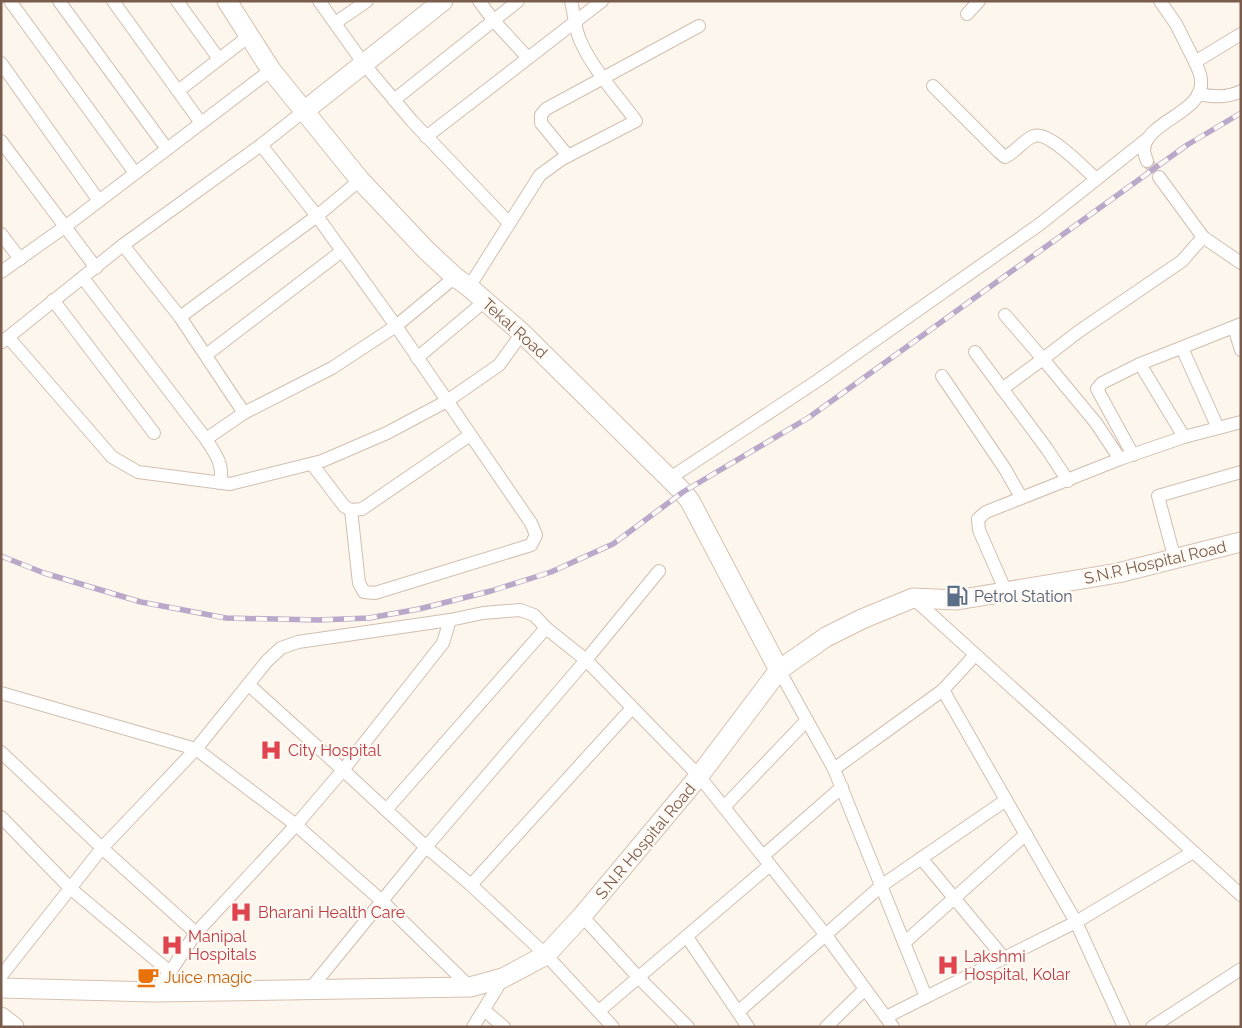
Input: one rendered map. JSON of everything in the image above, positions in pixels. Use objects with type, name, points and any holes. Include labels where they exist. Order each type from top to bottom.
[{"type":"main road","name":"Tekal Road","points":[[227,1],[271,70],[360,180],[426,250],[522,333],[670,478],[690,501],[779,670]]},
{"type":"main road","points":[[304,111],[443,1]]},
{"type":"main road","name":"S.N.R Hospital Road","points":[[1,988],[154,992],[311,988],[470,987],[503,978],[546,955],[582,916],[700,776],[779,670],[826,637],[862,619],[913,598],[957,600],[1118,573],[1241,542]]},
{"type":"main road","points":[[1,1017],[14,1027]]},
{"type":"street","points":[[10,1],[135,173]]},
{"type":"street","points":[[59,1],[167,149]]},
{"type":"street","points":[[113,1],[201,123]]},
{"type":"street","points":[[178,1],[219,60]]},
{"type":"street","points":[[319,1],[364,64],[394,100],[426,137],[509,223]]},
{"type":"street","points":[[335,24],[367,1]]},
{"type":"street","points":[[479,1],[528,58]]},
{"type":"street","points":[[394,100],[518,1]]},
{"type":"street","points":[[206,439],[244,413],[332,368],[462,282],[509,223],[540,175],[568,156],[636,121],[602,78],[579,39],[571,1]]},
{"type":"street","points":[[426,137],[602,1]]},
{"type":"street","points":[[968,14],[979,1]]},
{"type":"street","points":[[670,478],[817,380],[1040,224],[1186,109],[1198,94],[1202,81],[1195,62],[1176,24],[1160,1]]},
{"type":"street","points":[[568,156],[541,122],[541,115],[546,109],[699,26]]},
{"type":"street","points":[[1195,62],[1241,34]]},
{"type":"street","points":[[178,91],[250,36]]},
{"type":"street","points":[[1,63],[99,201]]},
{"type":"street","points":[[1,272],[66,226],[271,70]]},
{"type":"street","points":[[933,86],[1005,157],[1032,137],[1040,135],[1052,140],[1096,179]]},
{"type":"street","points":[[1198,94],[1218,97],[1241,91]]},
{"type":"street","points":[[304,111],[261,145],[123,244],[96,268],[4,340],[112,457],[138,472],[230,484],[322,461],[387,433],[447,401],[499,366],[522,333]]},
{"type":"street","points":[[1147,138],[1144,150],[1147,161]]},
{"type":"street","points":[[1,141],[96,268]]},
{"type":"street","points":[[261,145],[316,216],[396,326],[531,523],[536,535],[531,545],[375,592],[364,592],[358,583],[351,510]]},
{"type":"street","points":[[1159,177],[1203,237],[1241,263]]},
{"type":"street","points":[[180,317],[316,216],[360,180]]},
{"type":"street","points":[[1,234],[20,259]]},
{"type":"street","points":[[1002,389],[1078,332],[1182,261],[1203,237]]},
{"type":"street","points":[[123,244],[180,317],[244,413]]},
{"type":"street","points":[[206,355],[342,251]]},
{"type":"street","points":[[83,278],[206,439],[220,465],[222,472],[220,483]]},
{"type":"street","points":[[53,300],[154,434]]},
{"type":"street","points":[[418,358],[485,301]]},
{"type":"street","points":[[1006,315],[1096,423],[1120,459]]},
{"type":"street","points":[[1133,455],[1097,389],[1102,383],[1140,364],[1238,326],[1241,350]]},
{"type":"street","points":[[1182,348],[1218,428]]},
{"type":"street","points":[[975,352],[1047,449],[1068,481]]},
{"type":"street","points":[[1140,364],[1184,437]]},
{"type":"street","points":[[942,376],[1005,469],[1022,498]]},
{"type":"street","points":[[1006,592],[979,530],[978,519],[986,512],[1120,459],[1184,437],[1241,422]]},
{"type":"street","points":[[312,464],[344,506],[351,510],[362,509],[470,435]]},
{"type":"street","points":[[1175,560],[1158,496],[1241,472]]},
{"type":"street","points":[[311,988],[426,847],[586,660],[659,571]]},
{"type":"street","points":[[913,598],[1241,895]]},
{"type":"street","points":[[1,976],[102,848],[196,749],[268,661],[281,648],[298,642],[450,620],[483,613],[520,610],[534,615],[546,628],[586,660],[700,776],[825,934],[890,1022],[926,997],[1076,922],[1193,852]]},
{"type":"street","points":[[154,992],[196,933],[296,825],[343,770],[443,643],[450,620]]},
{"type":"street","points":[[386,810],[546,628]]},
{"type":"street","points":[[834,769],[943,690],[975,655]]},
{"type":"street","points":[[779,670],[834,769],[926,997]]},
{"type":"street","points":[[249,685],[546,955],[613,1027]]},
{"type":"street","points":[[943,690],[1076,922],[1124,1027]]},
{"type":"street","points":[[1,693],[196,749],[296,825],[382,901],[470,987]]},
{"type":"street","points":[[471,886],[632,708]]},
{"type":"street","points":[[724,807],[807,720]]},
{"type":"street","points":[[1,752],[102,848],[196,933]]},
{"type":"street","points":[[599,1011],[687,937],[842,787]]},
{"type":"street","points":[[738,1012],[881,886],[1006,800]]},
{"type":"street","points":[[1,817],[70,888],[170,972]]},
{"type":"street","points":[[904,942],[1026,834]]},
{"type":"street","points":[[921,858],[1004,958]]},
{"type":"street","points":[[582,916],[639,978],[688,1027]]},
{"type":"street","points":[[687,937],[748,1027]]},
{"type":"street","points":[[1152,1027],[1241,969]]},
{"type":"street","points":[[473,1027],[503,978]]},
{"type":"street","points":[[826,1027],[865,989]]},
{"type":"street","points":[[484,1010],[504,1027]]},
{"type":"tunnel","points":[[1147,161],[1159,177]]},
{"type":"railway","points":[[1,556],[44,573],[141,602],[226,618],[318,620],[369,618],[419,609],[491,591],[551,572],[613,544],[683,492],[808,418],[1187,145],[1241,113]]},
{"type":"place","name":"Petrol Station","points":[[957,596]]},
{"type":"place","name":"City Hospital","points":[[271,750]]},
{"type":"place","name":"Bharani Health Care","points":[[241,912]]},
{"type":"place","name":"Manipal Hospitals","points":[[172,945]]},
{"type":"place","name":"Lakshmi Hospital, Kolar","points":[[948,965]]},
{"type":"place","name":"Juice magic","points":[[148,977]]}]
